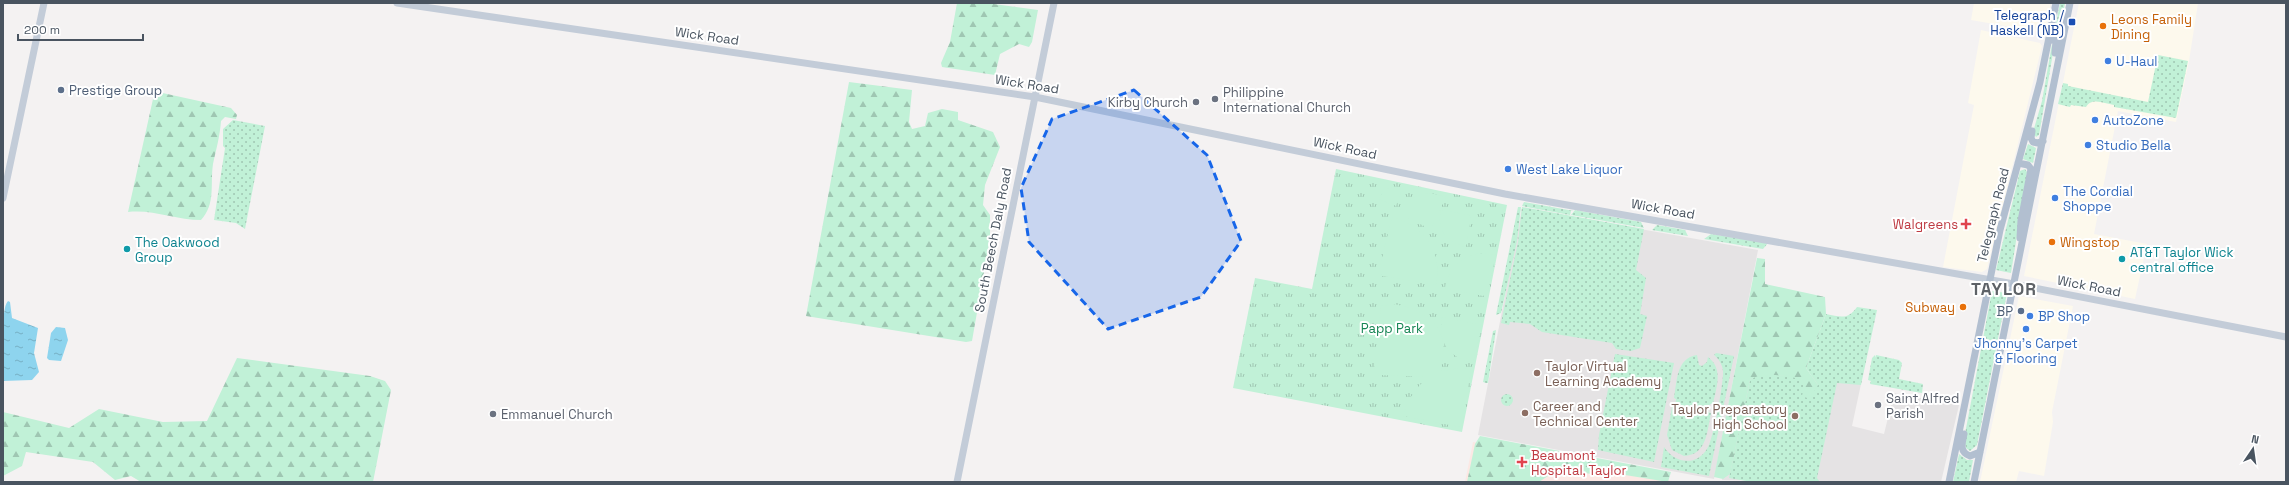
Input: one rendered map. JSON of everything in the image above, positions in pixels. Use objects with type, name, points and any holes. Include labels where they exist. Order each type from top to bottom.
[{"type":"main road","name":"Telegraph Road","points":[[1949,482],[1989,280],[2040,82],[2056,3]]},
{"type":"main road","points":[[1974,482],[2070,3]]},
{"type":"main road","points":[[2049,41],[2054,39],[2056,43],[2050,79],[2051,95]]},
{"type":"main road","points":[[2040,82],[2040,100],[2031,138],[2036,143],[2043,141]]},
{"type":"main road","points":[[2018,163],[2028,165],[2031,169],[2020,225],[2021,250]]},
{"type":"main road","points":[[1970,380],[1972,392],[1962,447],[1965,454],[1970,456],[1980,452]]},
{"type":"street","points":[[3,198],[44,3]]},
{"type":"street","name":"Wick Road","points":[[397,3],[1035,97],[1505,194],[2014,284],[2286,337]]},
{"type":"street","name":"South Beech Daly Road","points":[[957,482],[1054,3]]},
{"type":"highlighted area","points":[[1134,90],[1207,155],[1241,241],[1201,297],[1108,329],[1029,242],[1021,188],[1052,119]]},
{"type":"shaded area","points":[[1974,3],[2051,3],[2045,33],[1971,20]]},
{"type":"shaded area","points":[[2079,3],[2198,3],[2189,61],[2176,122],[2118,111],[2094,234],[2147,244],[2135,299],[2024,276]]},
{"type":"shaded area","points":[[1981,30],[2040,43],[2042,46],[1987,269],[1982,272],[1943,267],[1974,105],[1968,103]]},
{"type":"shaded area","points":[[1522,208],[1758,250],[1714,479],[1478,435]]},
{"type":"shaded area","points":[[2019,296],[2073,306],[2052,412],[2053,422],[2044,476],[2019,471],[2016,482],[1980,482]]},
{"type":"shaded area","name":"Taylor Preparatory High School","points":[[1746,364],[1861,384],[1852,426],[1884,434],[1894,393],[1959,405],[1941,482],[1722,480]]},
{"type":"shaded area","name":"Beaumont Hospital, Taylor","points":[[1473,442],[1677,482],[1465,482]]},
{"type":"green space","points":[[957,3],[986,3],[1038,10],[1032,42],[1029,47],[1019,44],[1000,54],[995,75],[942,67],[941,63],[950,42]]},
{"type":"green space","points":[[2060,3],[2065,3],[2059,35],[2054,34]]},
{"type":"green space","points":[[2052,44],[2054,47],[2039,135],[2036,137],[2033,132],[2042,101]]},
{"type":"green space","points":[[2158,55],[2188,61],[2176,118],[2114,107],[2114,105],[2094,101],[2086,107],[2071,105],[2070,107],[2058,104],[2063,83],[2068,84],[2068,86],[2148,102]]},
{"type":"green space","points":[[849,82],[912,90],[909,122],[912,129],[925,126],[928,113],[942,109],[958,112],[958,120],[993,132],[1000,147],[985,185],[983,205],[990,215],[990,238],[972,341],[966,342],[806,316]]},
{"type":"green space","points":[[158,92],[231,108],[237,115],[236,119],[225,117],[221,121],[212,171],[211,201],[206,214],[201,220],[192,220],[137,211],[128,212],[153,99]]},
{"type":"green space","points":[[233,120],[265,126],[245,229],[236,223],[214,220],[225,148],[223,146],[223,129]]},
{"type":"green space","points":[[2028,144],[2036,148],[2033,163],[2023,159]]},
{"type":"green space","name":"Papp Park","points":[[1336,169],[1507,205],[1462,432],[1233,388],[1255,278],[1312,289]]},
{"type":"green space","points":[[2025,169],[2027,172],[2011,273],[1996,270],[2020,171]]},
{"type":"green space","points":[[1398,187],[1402,189],[1396,206],[1379,199],[1386,189]]},
{"type":"green space","points":[[1431,193],[1446,197],[1431,228],[1428,228],[1398,213],[1412,198]]},
{"type":"green space","points":[[1524,202],[1574,211],[1571,211],[1570,215],[1522,206]]},
{"type":"green space","points":[[1518,207],[1521,207],[1517,241],[1501,313],[1496,315]]},
{"type":"green space","points":[[1522,207],[1644,229],[1636,270],[1646,278],[1640,314],[1647,316],[1640,348],[1631,351],[1616,349],[1612,343],[1542,332],[1530,324],[1510,322],[1509,325],[1501,323],[1518,242]]},
{"type":"green space","points":[[1441,210],[1469,215],[1471,218],[1466,247],[1453,242],[1444,234],[1440,224]]},
{"type":"green space","points":[[1575,210],[1641,222],[1644,228],[1571,215]]},
{"type":"green space","points":[[1392,217],[1414,227],[1429,242],[1434,251],[1436,261],[1436,285],[1382,276],[1379,271]]},
{"type":"green space","points":[[1657,225],[1685,230],[1688,236],[1652,230]]},
{"type":"green space","points":[[1711,234],[1768,243],[1763,249],[1704,239]]},
{"type":"green space","points":[[1479,253],[1496,255],[1487,294],[1483,296],[1445,288],[1452,269],[1466,258]]},
{"type":"green space","points":[[1757,258],[1765,259],[1765,284],[1825,297],[1826,314],[1806,368],[1818,385],[1810,399],[1802,396],[1805,381],[1800,379],[1769,375],[1755,377],[1750,380],[1730,474],[1723,479],[1714,477]]},
{"type":"green space","points":[[1992,291],[2007,293],[1977,445],[1970,451],[1966,448],[1964,439]]},
{"type":"green space","points":[[1393,304],[1410,308],[1425,315],[1437,326],[1443,342],[1441,371],[1461,368],[1471,370],[1462,426],[1460,427],[1403,416],[1412,394],[1428,377],[1378,375],[1374,371],[1381,306]]},
{"type":"green space","points":[[1857,307],[1877,310],[1861,385],[1837,383],[1817,478],[1820,482],[1752,482],[1729,478],[1750,380],[1759,374],[1793,376],[1818,385],[1806,368],[1826,314],[1847,316]]},
{"type":"green space","points":[[1442,317],[1477,324],[1481,328],[1473,363],[1457,357],[1447,348],[1443,341],[1441,326]]},
{"type":"green space","points":[[1496,330],[1488,383],[1486,383],[1483,382],[1493,331]]},
{"type":"green space","points":[[1716,353],[1734,356],[1709,476],[1661,467],[1664,447],[1673,457],[1685,461],[1697,459],[1707,449],[1715,423],[1723,377],[1721,364],[1714,355]]},
{"type":"green space","points":[[1615,354],[1674,363],[1654,462],[1598,450],[1599,435]]},
{"type":"green space","points":[[1697,355],[1699,365],[1702,366],[1707,362],[1708,357],[1713,362],[1716,367],[1718,379],[1713,404],[1710,404],[1708,412],[1711,413],[1705,441],[1702,447],[1692,455],[1684,456],[1672,450],[1667,435],[1672,407],[1675,407],[1676,399],[1674,398],[1677,378],[1681,366],[1690,357]]},
{"type":"green space","points":[[1875,355],[1875,358],[1876,355],[1899,360],[1902,363],[1899,379],[1923,384],[1922,393],[1870,384],[1871,381],[1868,380],[1872,358]]},
{"type":"green space","points":[[237,358],[370,376],[385,381],[391,390],[373,482],[141,482],[131,476],[115,480],[93,462],[26,452],[22,466],[3,476],[3,412],[69,428],[99,409],[163,422],[207,421]]},
{"type":"green space","points":[[1507,394],[1511,396],[1513,400],[1511,404],[1507,406],[1503,404],[1501,400],[1503,396]]},
{"type":"green space","name":"Beaumont Hospital, Taylor","points":[[1480,436],[1671,472],[1668,482],[1619,474],[1610,477],[1566,470],[1548,476],[1539,482],[1467,482],[1475,444]]},
{"type":"green space","points":[[1959,454],[1967,460],[1973,460],[1969,482],[1953,482]]},
{"type":"water","points":[[8,301],[10,302],[12,318],[38,328],[34,353],[39,372],[32,380],[3,381],[3,326],[5,306]]},
{"type":"water","points":[[56,327],[65,328],[68,340],[61,361],[49,360],[47,358],[51,333]]},
{"type":"place","name":"Telegraph / Haskell (NB)","points":[[2072,22]]},
{"type":"place","name":"Leons Family Dining","points":[[2103,26]]},
{"type":"place","name":"U-Haul","points":[[2108,61]]},
{"type":"place","name":"Prestige Group","points":[[61,90]]},
{"type":"place","name":"Philippine International Church","points":[[1215,99]]},
{"type":"place","name":"Kirby Church","points":[[1196,102]]},
{"type":"place","name":"AutoZone","points":[[2095,120]]},
{"type":"place","name":"Studio Bella","points":[[2088,145]]},
{"type":"place","name":"West Lake Liquor","points":[[1508,169]]},
{"type":"place","name":"The Cordial Shoppe","points":[[2055,198]]},
{"type":"place","name":"Walgreens","points":[[1966,224]]},
{"type":"place","name":"Wingstop","points":[[2052,242]]},
{"type":"place","name":"The Oakwood Group","points":[[127,249]]},
{"type":"place","name":"AT&T Taylor Wick central office","points":[[2122,259]]},
{"type":"place","name":"Subway","points":[[1963,307]]},
{"type":"place","name":"BP","points":[[2021,311]]},
{"type":"place","name":"BP Shop","points":[[2030,316]]},
{"type":"place","name":"Jhonny's Carpet & Flooring","points":[[2026,329]]},
{"type":"place","name":"Taylor Virtual Learning Academy","points":[[1537,373]]},
{"type":"place","name":"Saint Alfred Parish","points":[[1878,405]]},
{"type":"place","name":"Career and Technical Center","points":[[1525,413]]},
{"type":"place","name":"Emmanuel Church","points":[[493,414]]},
{"type":"place","name":"Taylor Preparatory High School","points":[[1795,416]]},
{"type":"place","name":"Beaumont Hospital, Taylor","points":[[1522,462]]},
{"type":"district","name":"TAYLOR","points":[[2004,289]]}]
